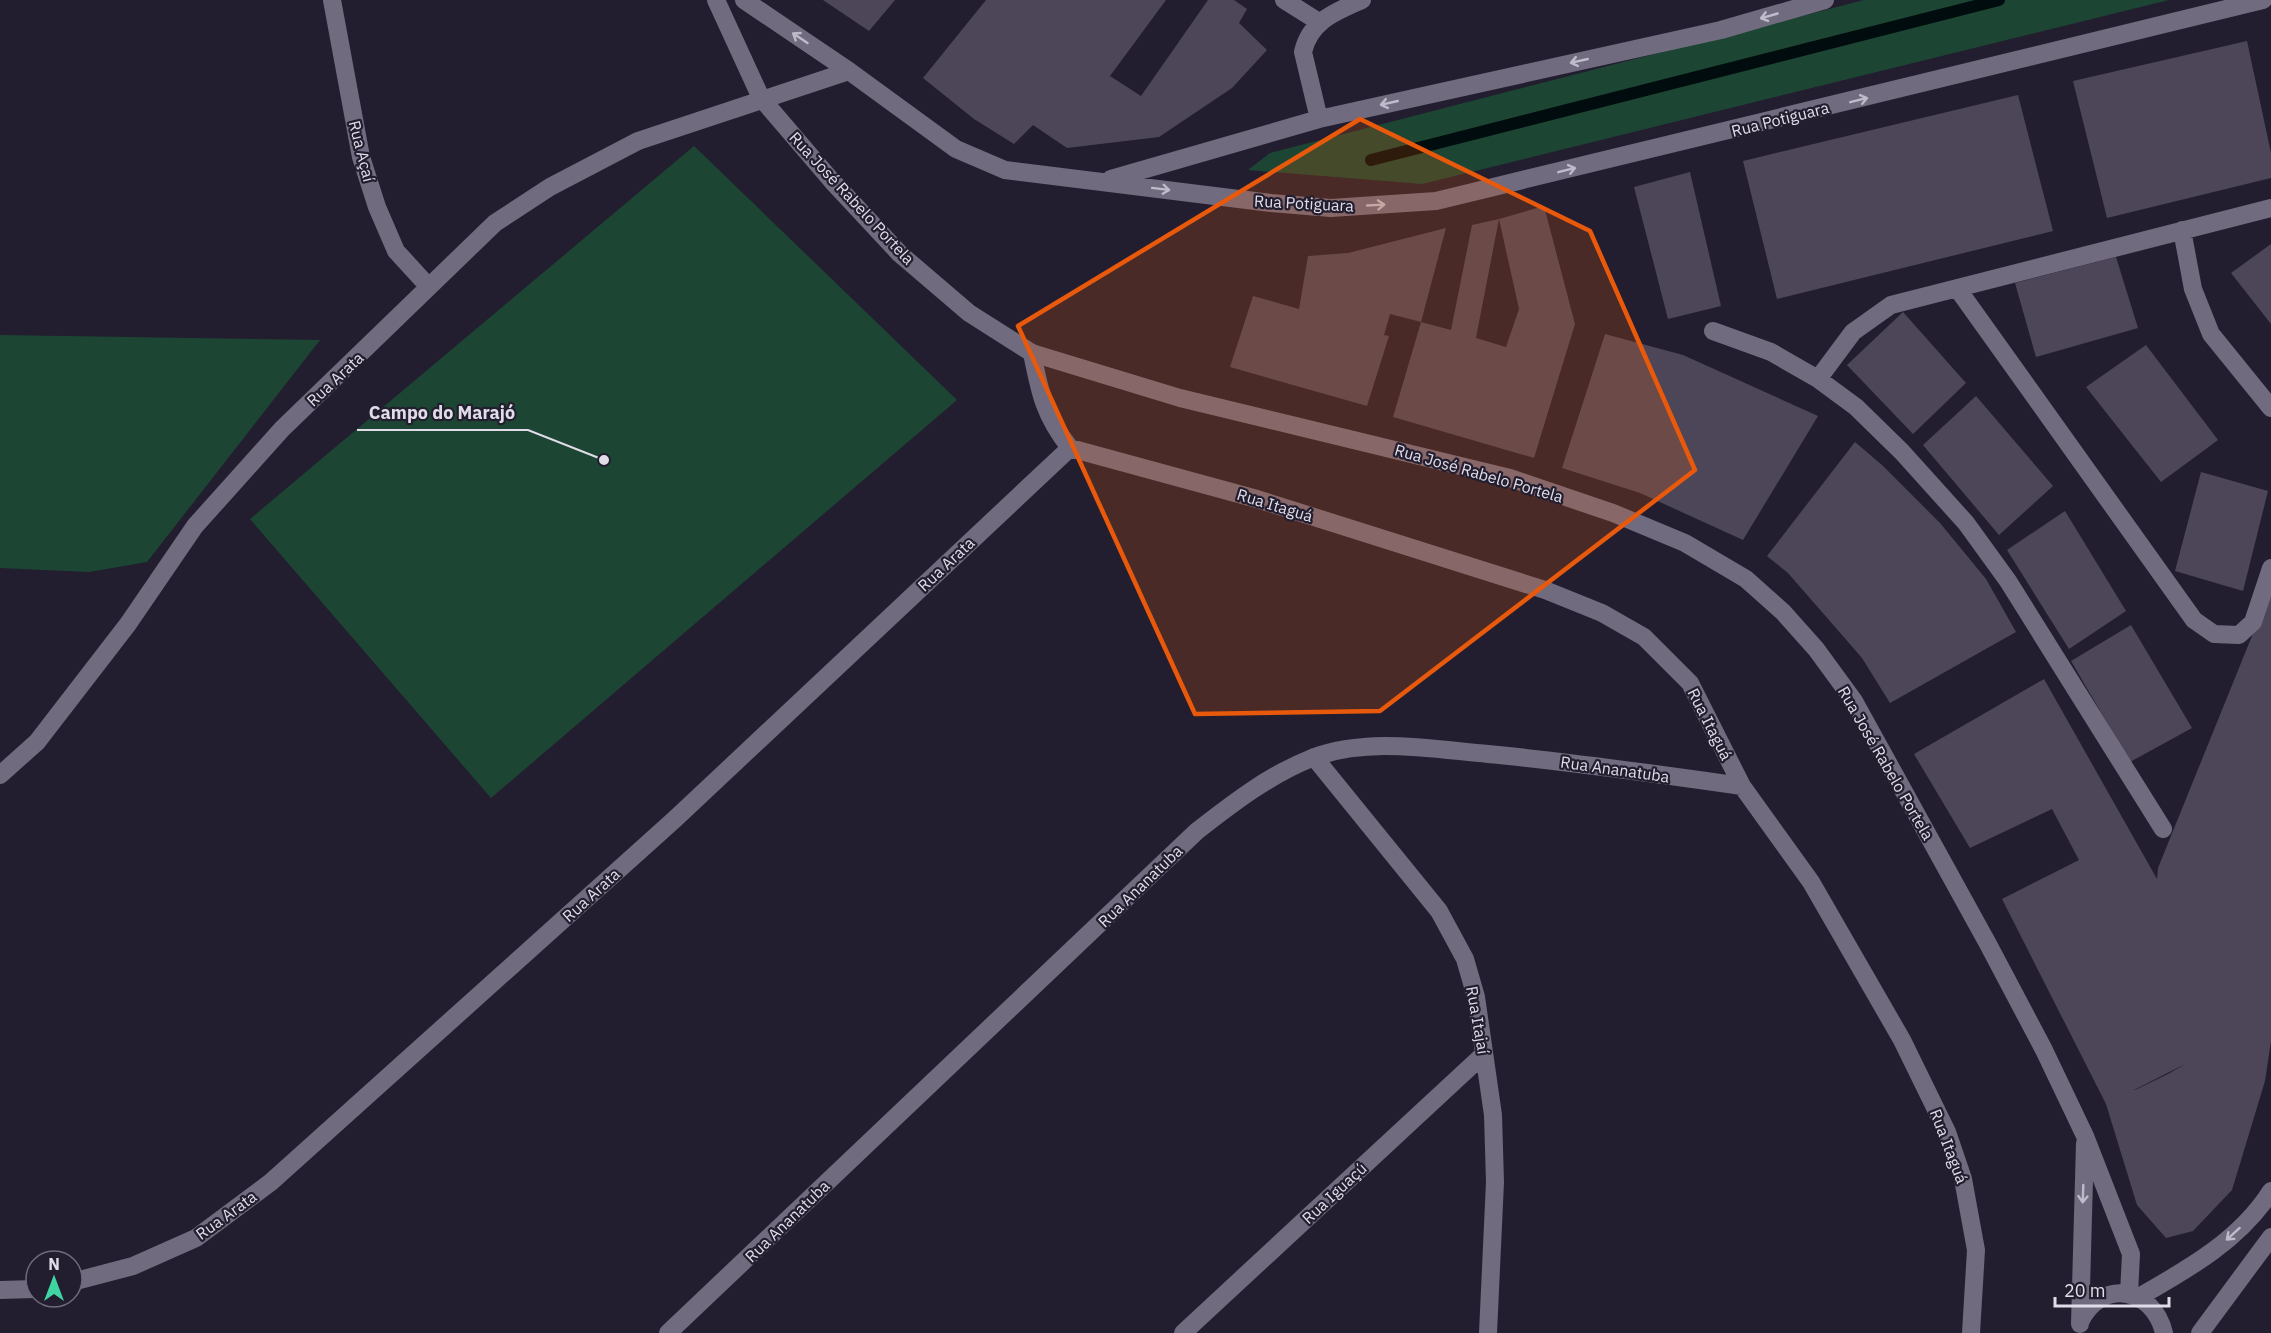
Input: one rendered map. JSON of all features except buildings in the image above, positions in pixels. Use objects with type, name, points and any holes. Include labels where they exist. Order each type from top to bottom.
[{"type":"street","name":"Rua Açaí","points":[[332,0],[361,157],[377,207],[396,251],[428,286]]},
{"type":"street","name":"Rua José Rabelo Portela","points":[[716,0],[762,98],[832,181],[900,254],[969,313],[1032,353],[1180,398],[1509,478],[1613,513],[1685,543],[1746,579],[1783,612],[1816,650],[1854,701],[2044,1050],[2085,1136],[2132,1254],[2134,1295]]},
{"type":"street","name":"Rua Potiguara","points":[[744,0],[849,70],[956,149],[1005,170],[1271,203],[1331,208],[1436,201],[2263,0]]},
{"type":"street","points":[[1284,0],[1319,22]]},
{"type":"street","points":[[1319,118],[1303,52],[1305,42],[1319,22],[1362,0]]},
{"type":"street","points":[[1103,182],[1319,118],[1721,30],[1825,0]]},
{"type":"street","name":"Rua Arata","points":[[0,775],[37,742],[128,624],[195,526],[282,429],[495,223],[550,187],[638,141],[849,70]]},
{"type":"street","points":[[1818,379],[1853,332],[1875,314],[1891,305],[2271,208]]},
{"type":"street","points":[[2182,230],[2193,289],[2211,334],[2271,408]]},
{"type":"street","points":[[1957,288],[2194,620],[2214,634],[2239,635],[2253,622],[2271,567]]},
{"type":"street","points":[[1713,331],[1772,352],[1818,379],[1856,407],[1966,523],[2008,581],[2163,829]]},
{"type":"street","points":[[1032,353],[1042,402],[1053,427],[1070,448]]},
{"type":"street","name":"Rua Arata","points":[[84,1279],[133,1266],[196,1239],[271,1182],[675,819],[1070,448]]},
{"type":"street","name":"Rua Itaguá","points":[[1070,448],[1257,499],[1545,590],[1602,613],[1644,637],[1690,683],[1742,786],[1811,882],[1902,1040],[1947,1132],[1964,1179],[1976,1251],[1971,1333]]},
{"type":"street","name":"Rua Ananatuba","points":[[668,1333],[1197,831],[1238,799],[1275,775],[1314,758],[1360,747],[1412,747],[1583,763],[1742,786]]},
{"type":"street","name":"Rua Itajaí","points":[[1314,758],[1440,911],[1465,959],[1476,997],[1493,1115],[1496,1182],[1488,1333]]},
{"type":"street","name":"Rua Iguaçú","points":[[1183,1333],[1484,1053]]},
{"type":"street","points":[[2079,1329],[2085,1136]]},
{"type":"street","points":[[2079,1329],[2093,1304],[2103,1297],[2134,1295],[2188,1269],[2256,1214],[2271,1191]]},
{"type":"street","points":[[2200,1333],[2271,1237]]},
{"type":"street","points":[[0,1290],[24,1289]]},
{"type":"street","points":[[2134,1295],[2154,1307],[2164,1333]]},
{"type":"highlighted area","points":[[1360,119],[1590,231],[1695,470],[1380,711],[1195,714],[1018,326]]},
{"type":"green space","points":[[1864,0],[2169,0],[1422,184],[1248,170],[1270,153]]},
{"type":"green space","points":[[694,146],[957,400],[491,798],[250,519]]},
{"type":"green space","points":[[0,335],[320,340],[147,562],[89,572],[0,568]]},
{"type":"waterway","points":[[1371,160],[1999,0]]},
{"type":"place","name":"Campo do Marajó","points":[[604,460]]}]
